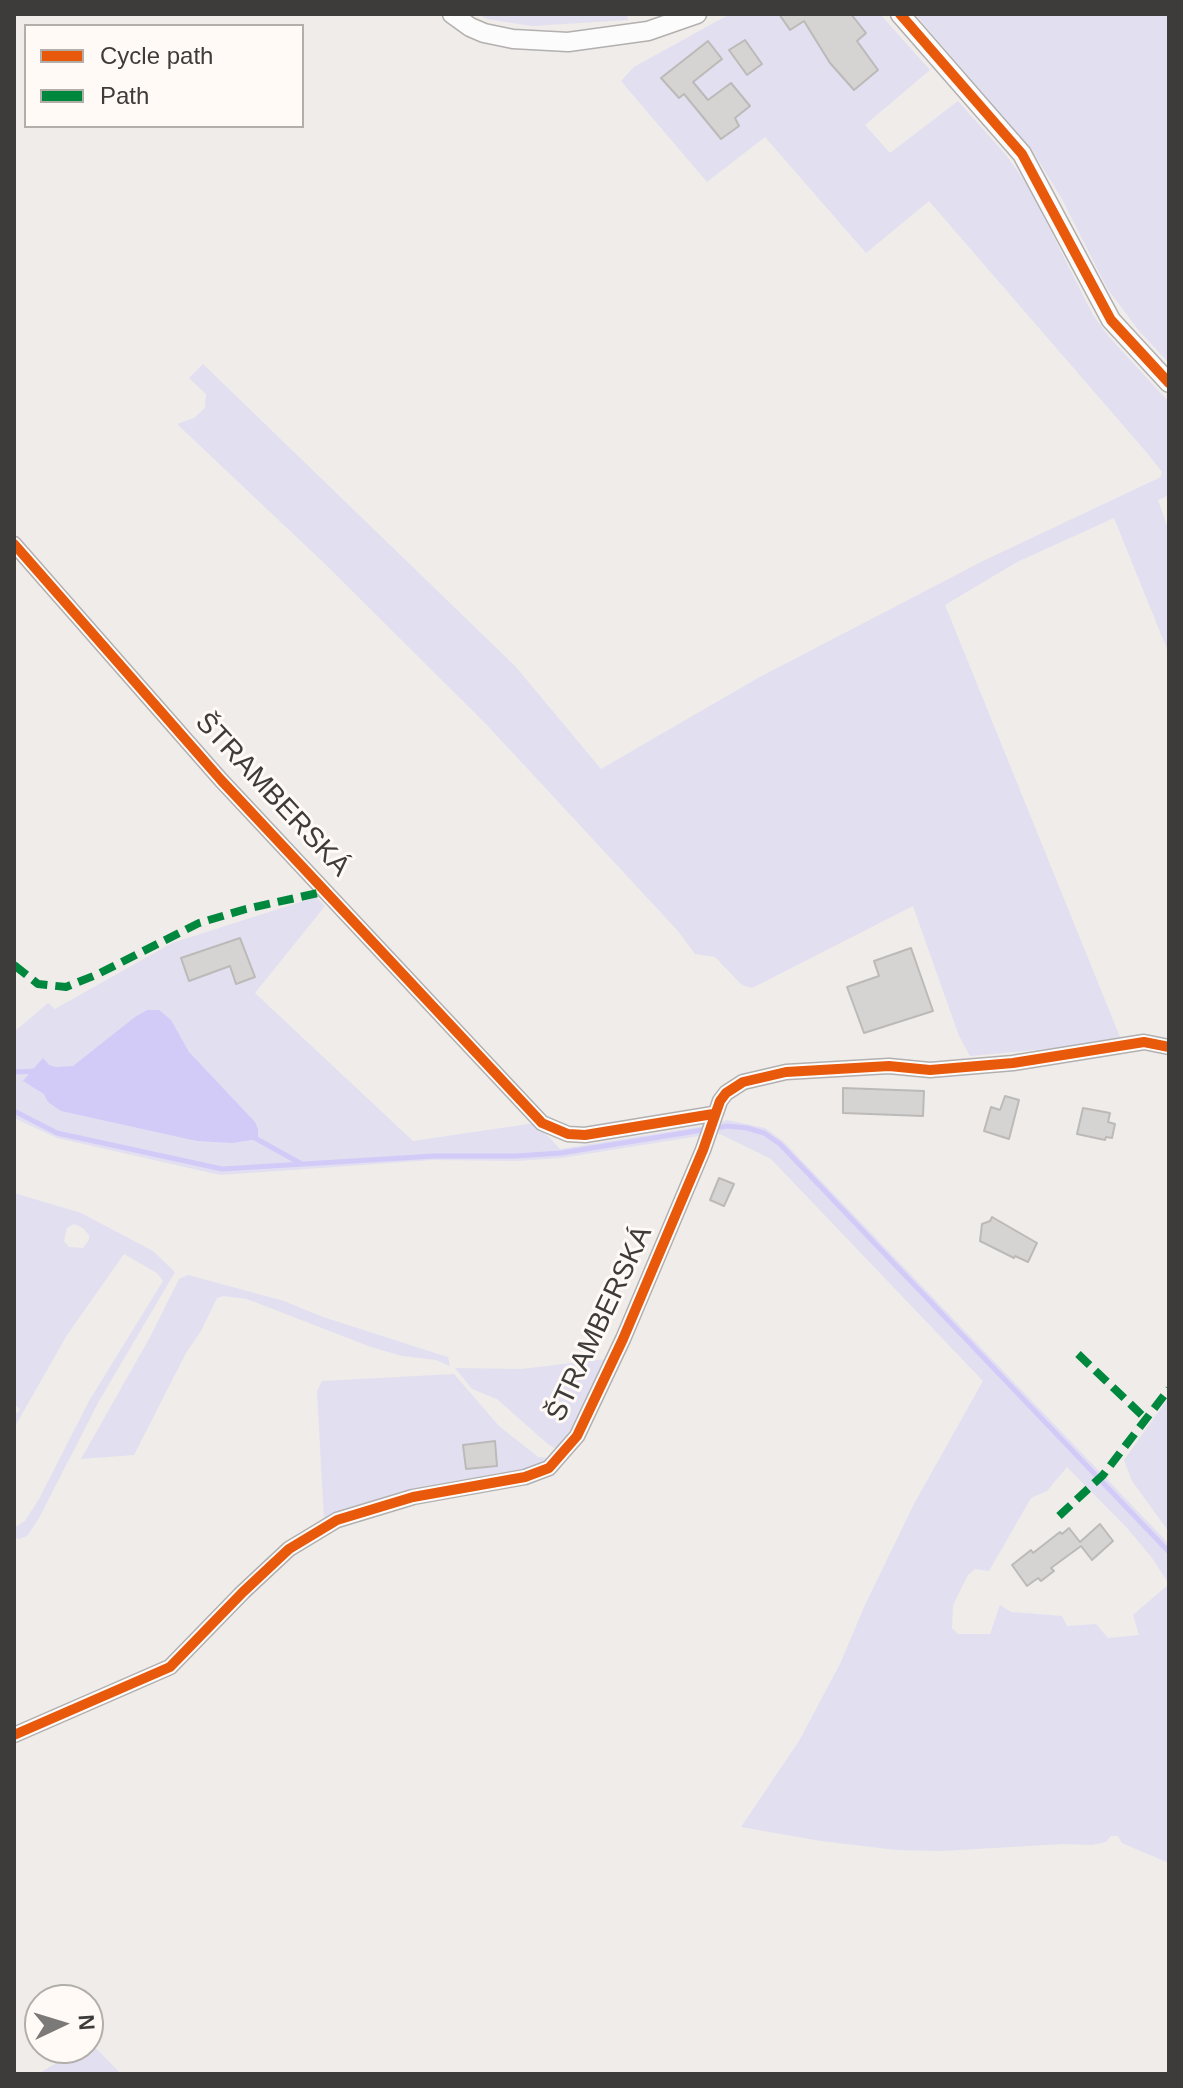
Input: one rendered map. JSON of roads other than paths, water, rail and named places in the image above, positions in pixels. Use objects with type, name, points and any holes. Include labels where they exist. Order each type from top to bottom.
[{"type":"street","points":[[452,14],[484,33],[513,39],[568,42],[648,31],[697,14]]},
{"type":"street","points":[[900,14],[1022,154],[1111,320],[1169,383]]},
{"type":"street","name":"ŠTRAMBERSKÁ","points":[[14,544],[221,780],[542,1123],[568,1134],[585,1135],[713,1114]]},
{"type":"street","name":"ŠTRAMBERSKÁ","points":[[14,1735],[170,1667],[289,1549],[337,1520],[413,1497],[525,1477],[549,1468],[577,1436],[623,1339],[703,1150],[713,1114],[726,1093],[743,1082],[774,1073],[889,1066],[930,1070],[1013,1063],[1144,1042],[1169,1047]]},
{"type":"waterway","points":[[14,1072],[37,1071]]},
{"type":"waterway","points":[[14,1111],[57,1133],[222,1169],[434,1156],[561,1153],[727,1126],[764,1133],[780,1144],[1169,1552]]},
{"type":"waterway","points":[[253,1137],[300,1163]]}]
